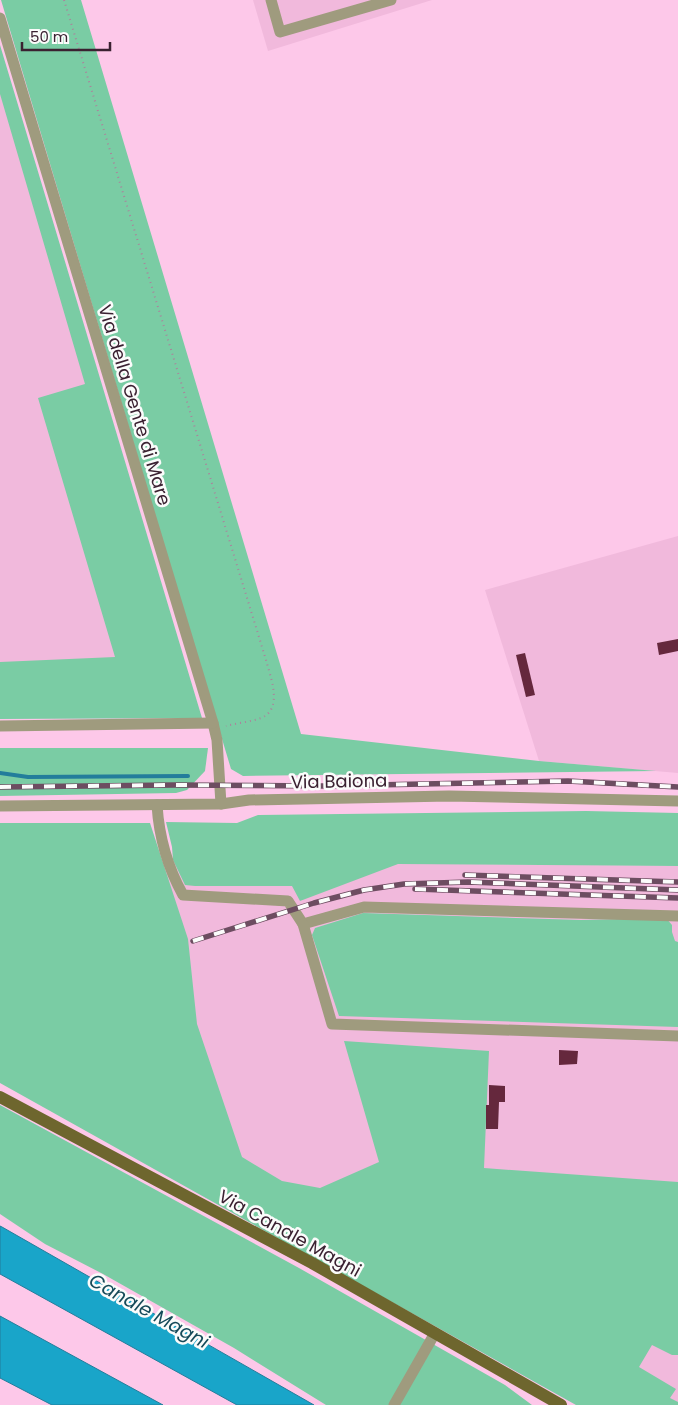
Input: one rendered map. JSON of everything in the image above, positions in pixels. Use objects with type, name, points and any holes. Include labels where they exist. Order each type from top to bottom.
[{"type":"main road","name":"Via Canale Magni","points":[[0,1097],[312,1263],[561,1405]]},
{"type":"street","points":[[271,0],[280,32],[392,0]]},
{"type":"street","name":"Via della Gente di Mare","points":[[0,18],[214,726],[221,804]]},
{"type":"street","points":[[0,726],[214,726]]},
{"type":"street","name":"Via Baiona","points":[[0,806],[221,804],[250,800],[449,796],[678,801]]},
{"type":"street","points":[[156,805],[158,824],[174,877],[183,895],[288,901],[303,924],[332,1024],[678,1036]]},
{"type":"street","points":[[303,924],[364,907],[381,906],[678,916]]},
{"type":"street","points":[[394,1405],[435,1333]]},
{"type":"path","points":[[64,0],[274,690],[273,705],[263,717],[214,726]]},
{"type":"shaded area","points":[[253,0],[432,0],[268,51]]},
{"type":"shaded area","points":[[0,86],[177,684],[0,712]]},
{"type":"shaded area","points":[[678,536],[678,773],[539,761],[485,590]]},
{"type":"shaded area","points":[[0,860],[678,866],[678,1405],[216,1183]]},
{"type":"green space","points":[[1,0],[81,0],[301,734],[539,761],[656,771],[243,776],[231,769]]},
{"type":"green space","points":[[0,45],[202,718],[0,719],[0,662],[115,657],[38,398],[85,384],[0,94]]},
{"type":"green space","points":[[0,748],[208,748],[205,771],[187,790],[176,793],[0,796]]},
{"type":"green space","points":[[586,811],[678,813],[678,866],[398,864],[300,901],[292,886],[185,885],[173,860],[166,822],[237,823],[258,815]]},
{"type":"green space","points":[[0,823],[150,823],[188,939],[197,1024],[242,1157],[282,1181],[320,1188],[379,1162],[344,1041],[489,1051],[484,1168],[678,1182],[678,1355],[672,1355],[652,1345],[639,1367],[676,1389],[670,1398],[678,1402],[678,1405],[576,1405],[0,1083]]},
{"type":"green space","points":[[363,913],[581,920],[666,918],[672,925],[675,941],[678,942],[678,1027],[339,1016],[312,935],[315,928]]},
{"type":"green space","points":[[0,1105],[299,1268],[505,1385],[532,1405],[326,1405],[234,1348],[103,1274],[45,1244],[0,1214]]},
{"type":"water","name":"Canale Magni","points":[[0,1226],[314,1405],[237,1405],[0,1274]]},
{"type":"water","points":[[0,1316],[163,1405],[52,1405],[0,1378]]},
{"type":"building","points":[[678,639],[678,651],[659,655],[657,643]]},
{"type":"building","points":[[525,653],[535,695],[526,697],[516,655]]},
{"type":"building","points":[[559,1050],[578,1051],[577,1064],[559,1065]]},
{"type":"building","points":[[489,1085],[505,1086],[505,1102],[499,1102],[498,1129],[486,1129],[486,1105],[489,1105]]},
{"type":"waterway","points":[[0,773],[28,777],[188,776]]},
{"type":"railway","points":[[0,787],[323,786],[568,781],[678,787]]},
{"type":"railway","points":[[465,875],[678,882]]},
{"type":"railway","points":[[193,941],[314,903],[364,890],[404,884],[468,882],[678,890]]},
{"type":"railway","points":[[415,889],[678,898]]}]
